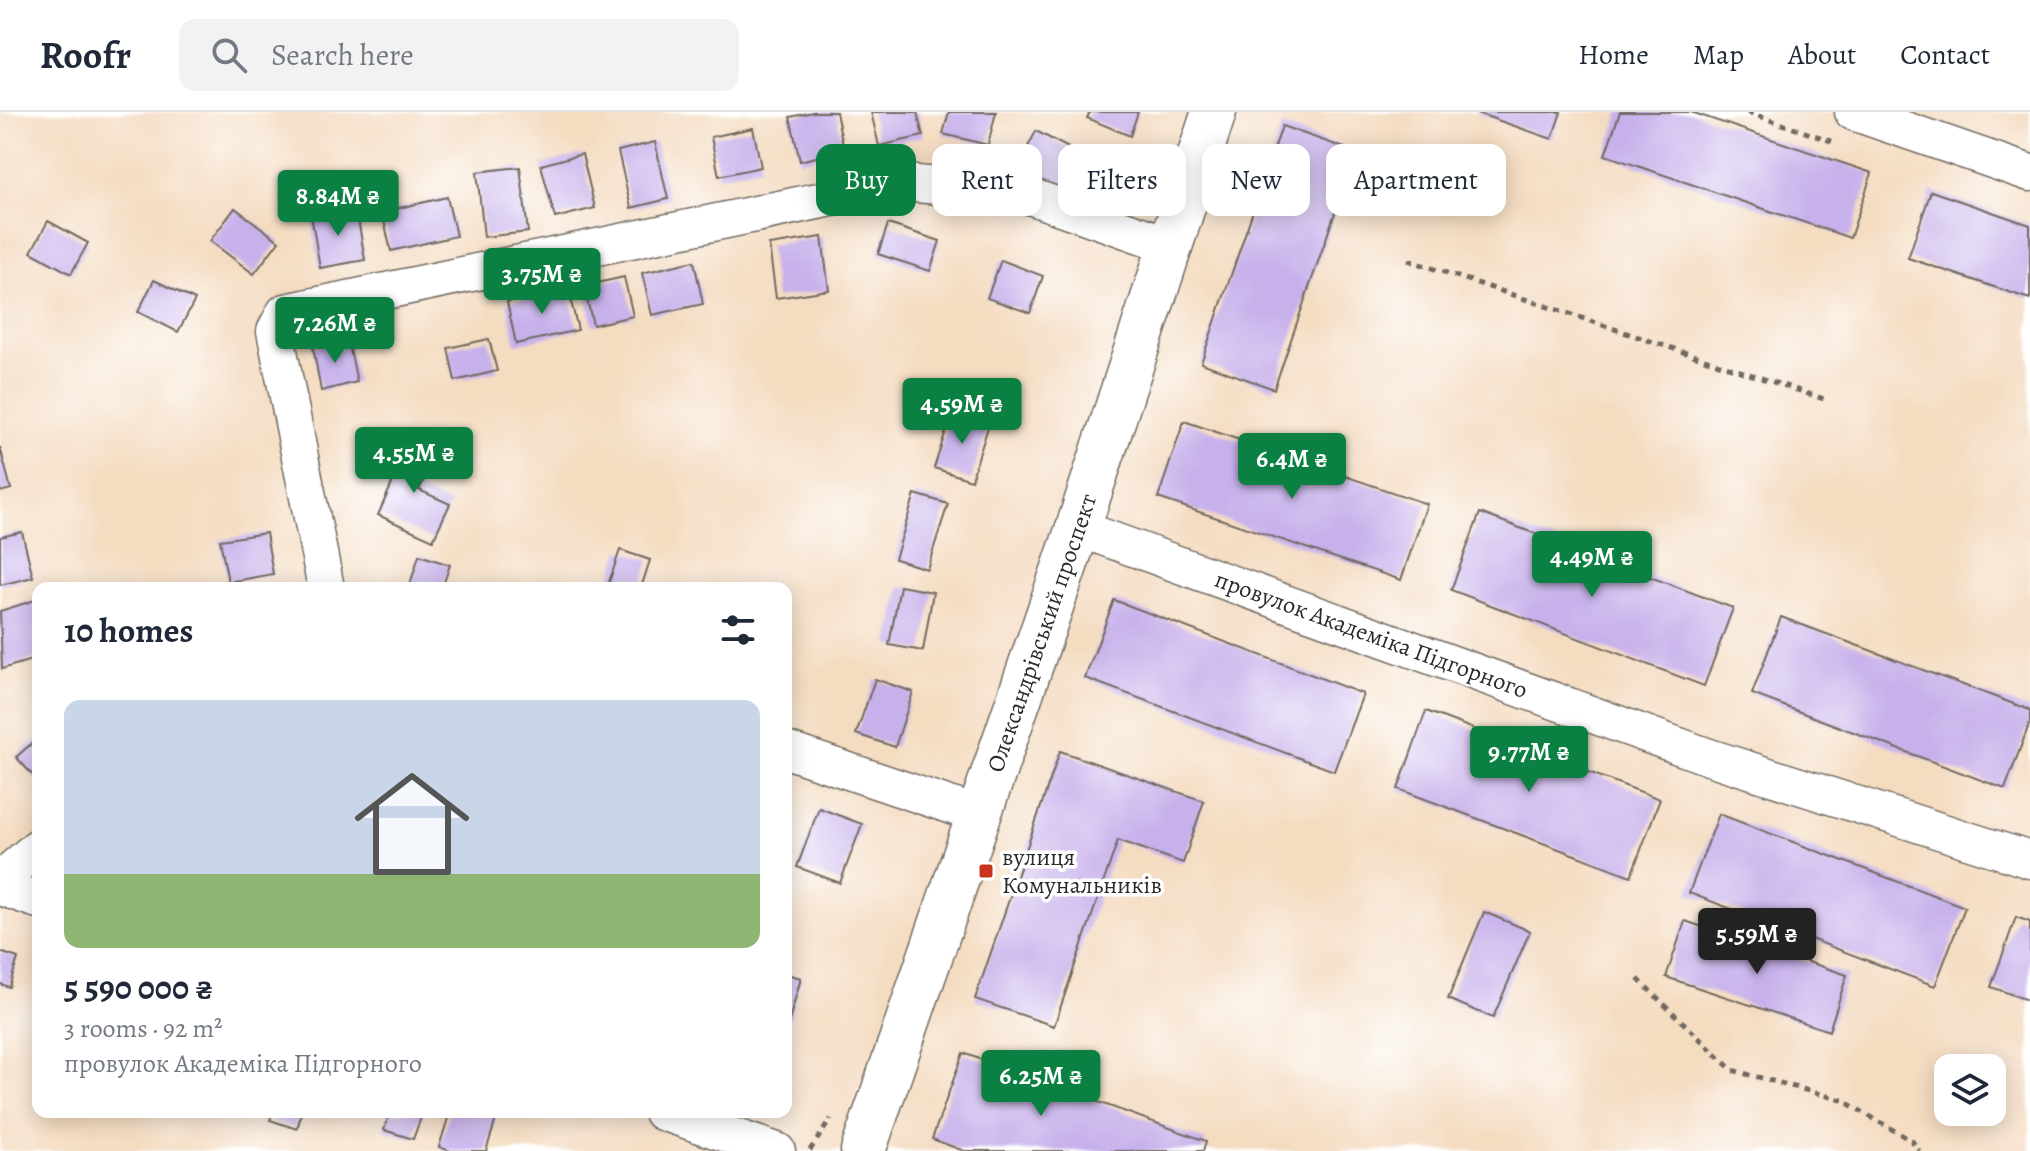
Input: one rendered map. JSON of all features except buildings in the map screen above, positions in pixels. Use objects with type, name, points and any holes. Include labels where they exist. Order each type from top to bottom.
[{"type":"main road","name":"Олександрівський проспект","points":[[863,1151],[1078,528],[1214,112]]},
{"type":"street","points":[[1853,112],[2030,173]]},
{"type":"street","points":[[325,582],[275,331],[285,312],[904,183],[1021,193],[1169,245]]},
{"type":"street","name":"провулок Академіка Підгорного","points":[[1078,528],[1709,757],[2030,860]]},
{"type":"street","points":[[792,752],[979,815]]},
{"type":"street","points":[[0,880],[32,852]]},
{"type":"street","points":[[0,887],[32,898]]},
{"type":"street","points":[[680,1118],[777,1151]]},
{"type":"path","points":[[1408,260],[1827,400]]},
{"type":"path","points":[[1638,979],[1732,1070],[1842,1100],[1912,1141],[1919,1151]]},
{"type":"path","points":[[809,1151],[829,1125]]},
{"type":"place","name":"вулиця Комунальників","points":[[986,871]]}]
